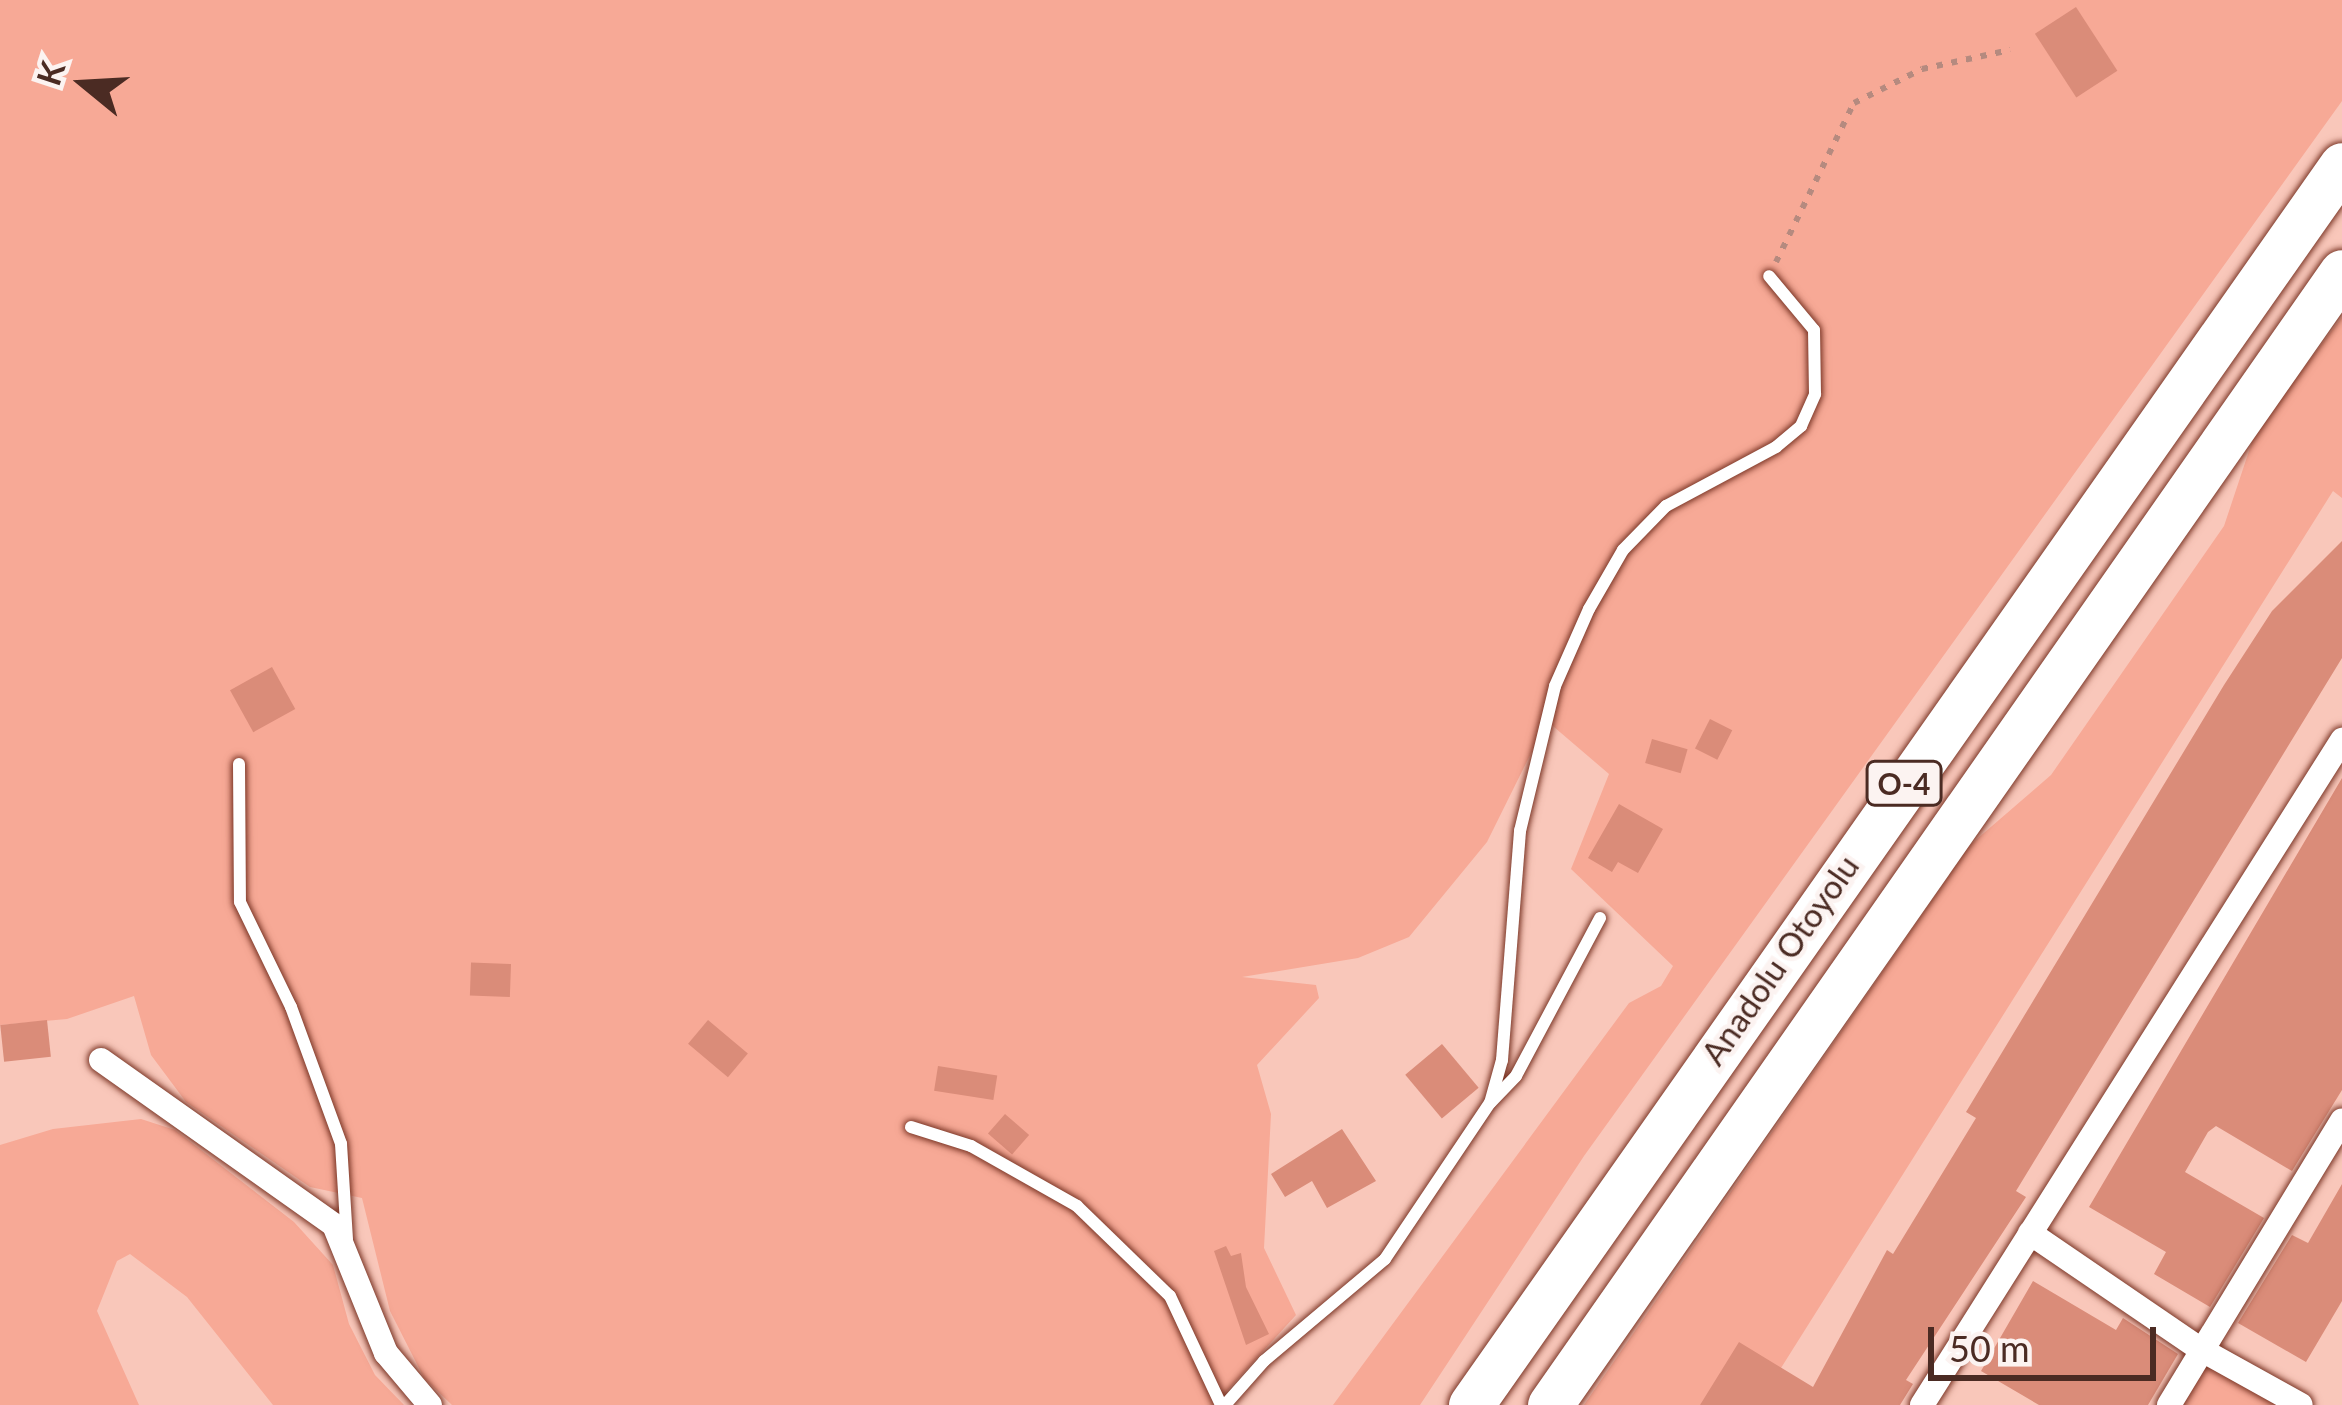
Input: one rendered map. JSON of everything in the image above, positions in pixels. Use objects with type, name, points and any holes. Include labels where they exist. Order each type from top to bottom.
[{"type":"highway","name":"Anadolu Otoyolu","points":[[1471,1405],[2342,165]]},
{"type":"highway","name":"Anadolu Otoyolu","points":[[1550,1405],[2342,272]]},
{"type":"street","points":[[1922,1405],[2340,745]]},
{"type":"street","points":[[101,1060],[347,1242],[386,1353],[430,1405]]},
{"type":"street","points":[[2170,1405],[2342,1120]]},
{"type":"street","points":[[2030,1233],[2200,1349],[2301,1405]]},
{"type":"lane","points":[[1490,1103],[1502,1060],[1520,831],[1555,686],[1589,609],[1623,550],[1666,506],[1776,447],[1801,426],[1815,394],[1814,330],[1769,276]]},
{"type":"lane","points":[[239,764],[240,902],[291,1007],[340,1144],[347,1242]]},
{"type":"lane","points":[[911,1127],[971,1146],[1077,1206],[1170,1296],[1223,1405],[1294,1333],[1385,1259],[1490,1103],[1516,1076],[1600,918]]},
{"type":"path","points":[[1769,276],[1854,103],[1922,69],[2010,50]]},
{"type":"shaded area","points":[[0,0],[2342,0],[2342,101],[1584,1156],[1420,1405],[1333,1405],[1629,1003],[1661,986],[1673,966],[1571,869],[1609,774],[1547,721],[1487,842],[1409,937],[1358,958],[1242,977],[1316,985],[1319,998],[1257,1065],[1271,1114],[1264,1248],[1296,1315],[1214,1405],[452,1405],[424,1378],[390,1311],[362,1198],[310,1187],[186,1102],[151,1055],[134,996],[67,1019],[0,1025]]},
{"type":"shaded area","points":[[2342,317],[2342,498],[2333,491],[1781,1368],[1700,1405],[1584,1405],[1970,845],[2051,775],[2224,526],[2255,433]]},
{"type":"shaded area","points":[[141,1119],[175,1130],[294,1222],[333,1265],[349,1324],[375,1375],[404,1405],[273,1405],[187,1297],[130,1254],[117,1261],[97,1311],[139,1405],[0,1405],[0,1145],[53,1129]]},
{"type":"shaded area","points":[[2200,1349],[2301,1405],[2169,1405]]},
{"type":"building","points":[[2076,7],[2117,71],[2076,97],[2035,34]]},
{"type":"building","points":[[2342,541],[2342,658],[2016,1191],[2026,1197],[1906,1380],[1913,1384],[1900,1405],[1700,1405],[1739,1342],[1813,1387],[1887,1250],[1893,1254],[1976,1118],[1966,1112],[2224,685],[2272,611]]},
{"type":"building","points":[[272,667],[295,709],[253,732],[230,690]]},
{"type":"building","points":[[1710,719],[1732,730],[1717,760],[1695,748]]},
{"type":"building","points":[[1652,739],[1688,749],[1681,773],[1645,763]]},
{"type":"building","points":[[2342,778],[2342,1090],[2292,1171],[2216,1126],[2208,1132],[2185,1172],[2264,1218],[2210,1307],[2154,1274],[2166,1252],[2089,1207]]},
{"type":"building","points":[[1619,804],[1663,829],[1638,873],[1618,862],[1612,872],[1588,858]]},
{"type":"building","points":[[471,963],[511,964],[510,997],[470,996]]},
{"type":"building","points":[[47,1020],[51,1057],[4,1062],[0,1025]]},
{"type":"building","points":[[708,1020],[748,1053],[728,1077],[688,1044]]},
{"type":"building","points":[[1442,1044],[1479,1088],[1442,1119],[1405,1075]]},
{"type":"building","points":[[938,1066],[997,1075],[993,1100],[934,1091]]},
{"type":"building","points":[[1005,1114],[1029,1135],[1012,1155],[988,1134]]},
{"type":"building","points":[[1342,1129],[1376,1181],[1327,1208],[1312,1181],[1285,1197],[1271,1174]]},
{"type":"building","points":[[2342,1184],[2342,1301],[2306,1362],[2238,1323],[2292,1235],[2308,1243]]},
{"type":"building","points":[[1226,1246],[1231,1256],[1241,1253],[1246,1287],[1269,1334],[1246,1345],[1214,1251]]},
{"type":"building","points":[[2033,1281],[2116,1330],[2123,1318],[2178,1354],[2148,1405],[2039,1405],[1981,1371]]}]
